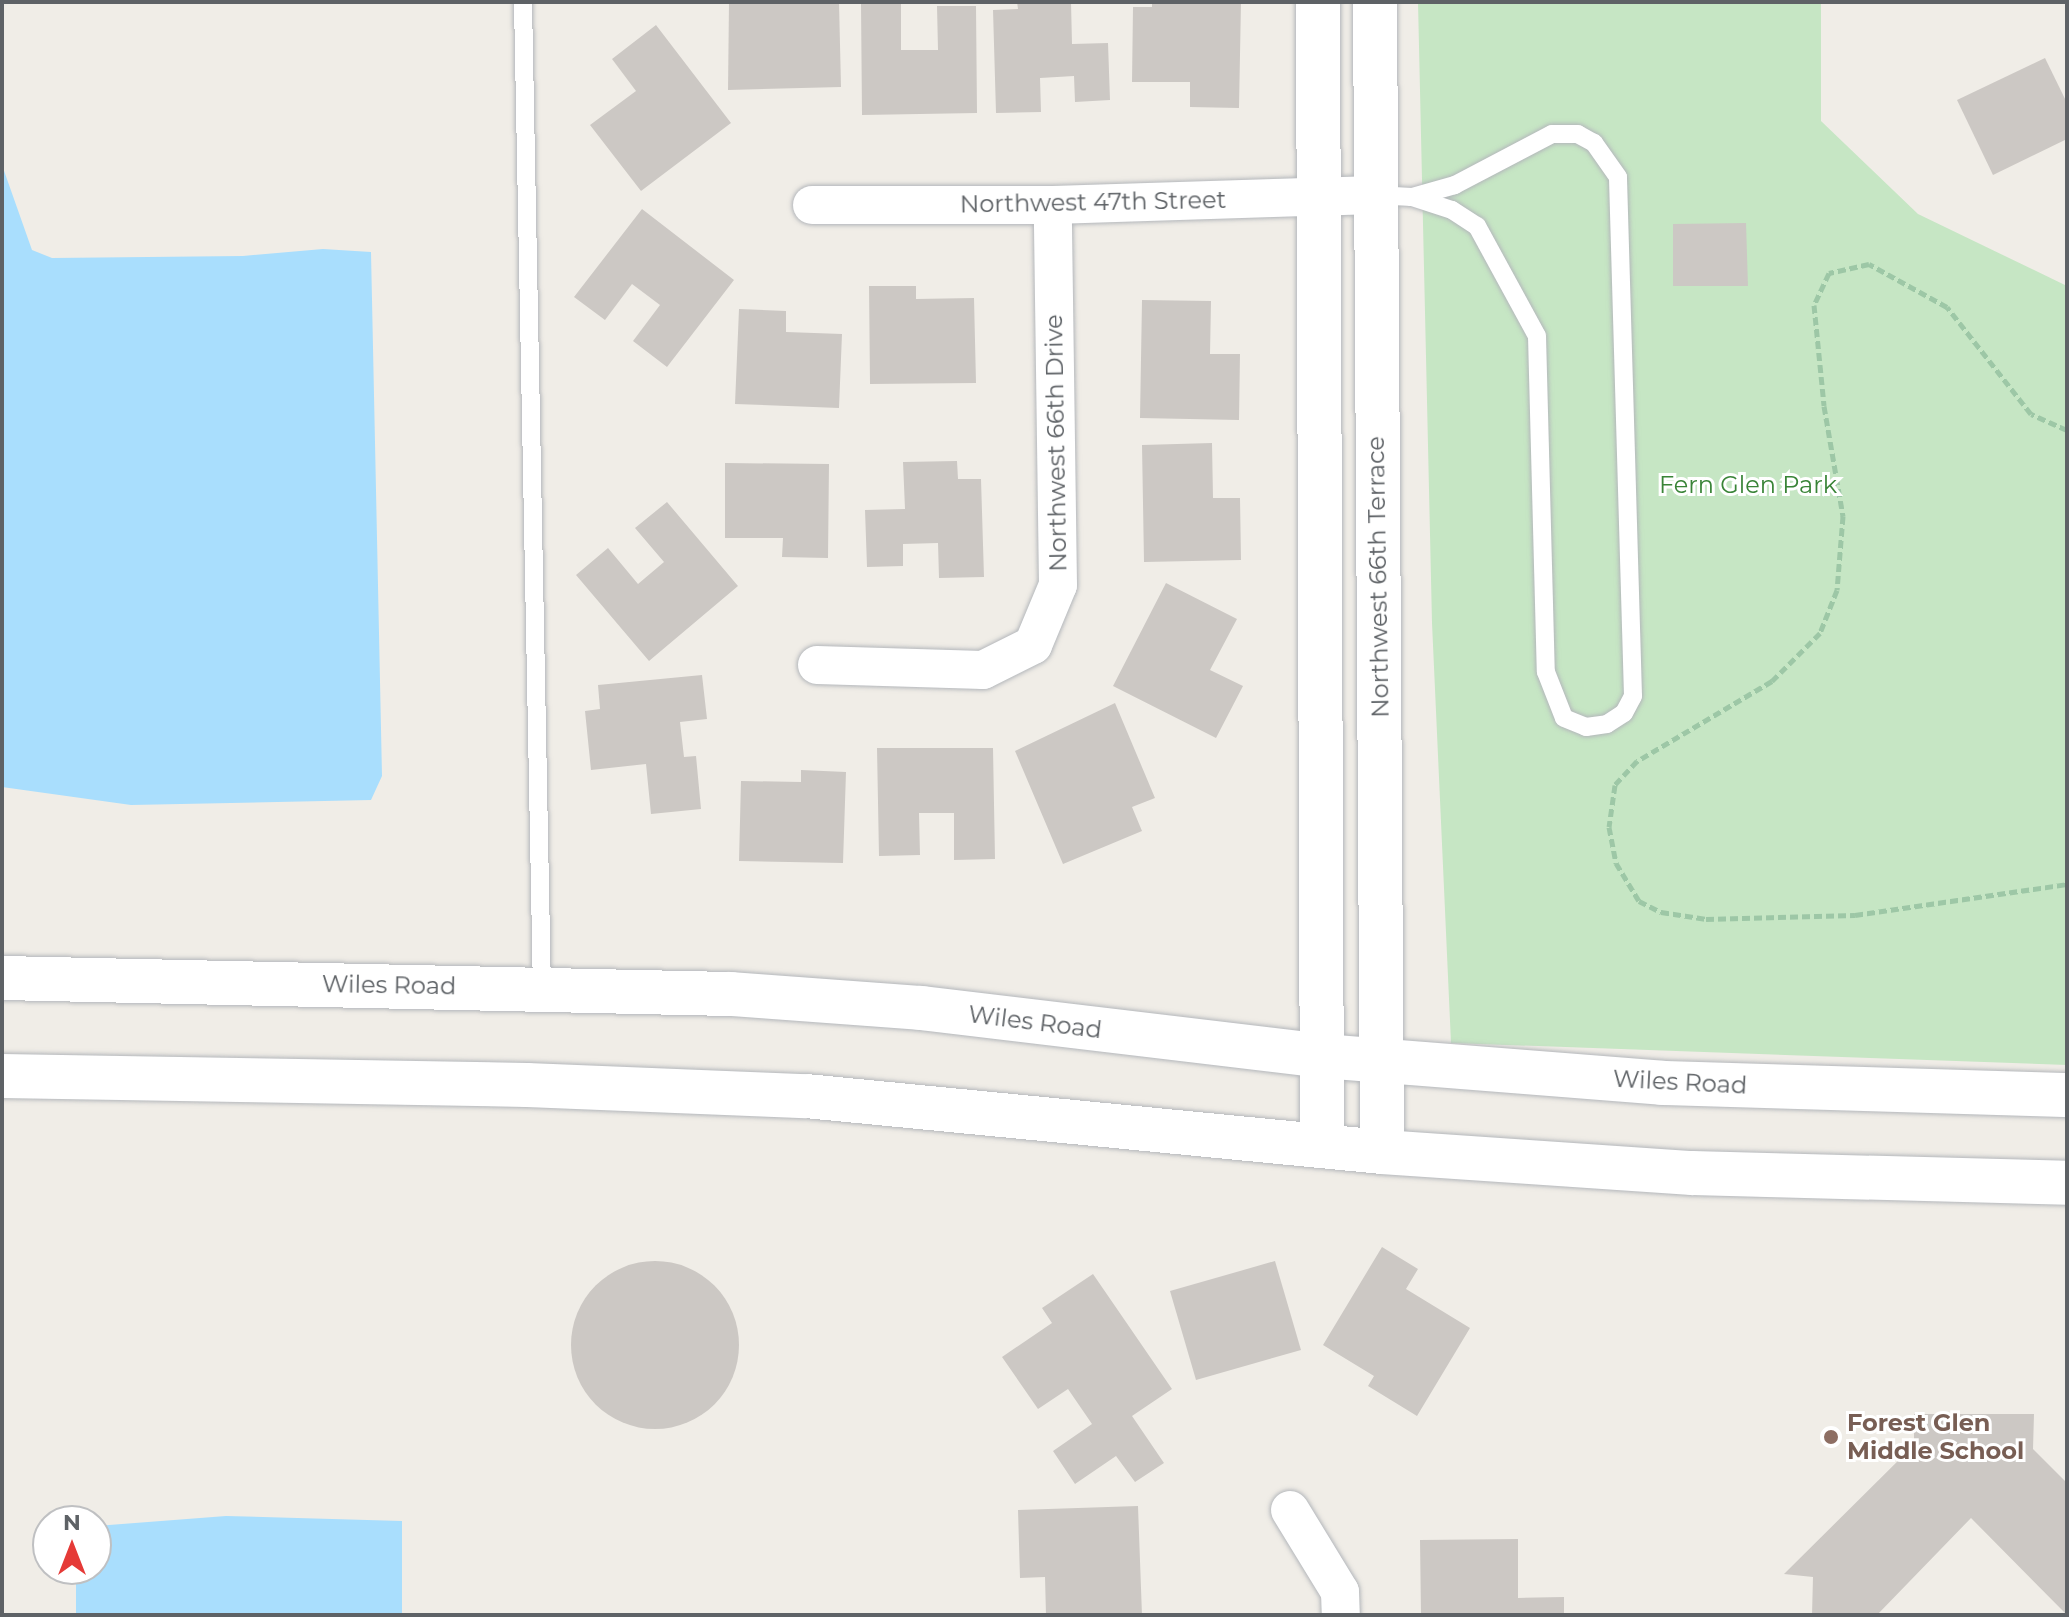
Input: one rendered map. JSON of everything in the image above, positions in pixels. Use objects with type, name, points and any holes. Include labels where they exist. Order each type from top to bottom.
[{"type":"main road","points":[[1318,2],[1322,1145]]},
{"type":"main road","name":"Northwest 66th Terrace","points":[[1375,2],[1394,196],[1382,1152]]},
{"type":"main road","name":"Wiles Road","points":[[2,978],[542,988],[921,1008],[1322,1056],[1662,1083],[2067,1095]]},
{"type":"main road","points":[[2,1076],[527,1085],[806,1096],[1382,1152],[1692,1173],[2067,1183]]},
{"type":"street","name":"Northwest 47th Street","points":[[812,205],[1053,205],[1394,196]]},
{"type":"street","name":"Northwest 66th Drive","points":[[817,665],[983,670],[1033,645],[1058,585],[1053,205]]},
{"type":"street","points":[[1290,1510],[1340,1592],[1341,1615]]},
{"type":"lane","points":[[523,2],[542,988]]},
{"type":"lane","points":[[1552,134],[1578,134],[1594,143],[1618,177],[1633,696],[1624,713],[1607,724],[1586,727],[1564,718],[1546,672],[1537,336],[1477,226],[1452,210],[1394,196],[1455,185],[1552,134]]},
{"type":"path","points":[[2067,430],[2031,414],[1947,307],[1869,264],[1829,273],[1814,305],[1824,406],[1843,516],[1837,590],[1820,633],[1772,681],[1637,761],[1615,785],[1609,827],[1616,863],[1639,901],[1661,912],[1706,919],[1855,915],[2067,884]]},
{"type":"green space","name":"Fern Glen Park","points":[[1418,2],[1821,2],[1821,121],[1918,214],[2067,286],[2067,1065],[1451,1043],[1432,623]]},
{"type":"water","points":[[2,165],[32,250],[52,258],[243,256],[323,249],[371,252],[382,776],[371,800],[131,805],[2,787]]},
{"type":"water","points":[[226,1516],[402,1521],[402,1615],[76,1615],[76,1585],[112,1585],[112,1525]]},
{"type":"building","points":[[729,2],[839,2],[841,87],[728,90]]},
{"type":"building","points":[[1017,2],[1071,2],[1072,44],[1108,43],[1110,100],[1075,102],[1074,76],[1040,78],[1041,112],[996,113],[993,10],[1018,9]]},
{"type":"building","points":[[1152,2],[1241,2],[1239,108],[1190,107],[1190,82],[1132,82],[1133,7],[1152,7]]},
{"type":"building","points":[[901,3],[901,50],[938,50],[937,6],[976,6],[977,113],[862,115],[861,4]]},
{"type":"building","points":[[656,25],[731,123],[641,191],[590,125],[636,91],[612,59]]},
{"type":"building","points":[[2045,58],[2067,103],[2067,139],[1993,175],[1957,100]]},
{"type":"building","points":[[642,209],[734,280],[667,367],[633,341],[660,305],[632,284],[605,320],[574,297]]},
{"type":"building","points":[[1746,223],[1748,286],[1673,286],[1673,224]]},
{"type":"building","points":[[869,286],[916,286],[916,299],[974,298],[976,383],[870,384]]},
{"type":"building","points":[[1142,300],[1211,301],[1210,354],[1240,354],[1239,420],[1140,418]]},
{"type":"building","points":[[739,309],[786,311],[786,332],[842,334],[839,408],[735,404]]},
{"type":"building","points":[[1212,443],[1213,498],[1240,498],[1241,560],[1144,562],[1142,445]]},
{"type":"building","points":[[957,461],[958,479],[981,479],[984,577],[939,578],[938,543],[903,544],[903,566],[867,567],[865,510],[905,509],[903,462]]},
{"type":"building","points":[[725,463],[829,464],[828,558],[782,557],[783,538],[725,538]]},
{"type":"building","points":[[667,502],[738,586],[649,661],[576,575],[608,548],[638,584],[664,562],[635,528]]},
{"type":"building","points":[[1166,583],[1237,619],[1210,670],[1243,686],[1216,738],[1113,686]]},
{"type":"building","points":[[702,675],[707,719],[680,722],[684,757],[696,756],[701,809],[651,814],[646,764],[591,770],[585,711],[600,709],[598,685]]},
{"type":"building","points":[[1115,703],[1155,798],[1132,807],[1142,831],[1063,864],[1015,751]]},
{"type":"building","points":[[877,748],[993,748],[995,859],[954,860],[954,813],[919,813],[920,855],[879,856]]},
{"type":"building","points":[[801,770],[846,772],[843,863],[739,861],[741,781],[801,782]]},
{"type":"building","points":[[1382,1247],[1418,1269],[1406,1289],[1470,1328],[1417,1416],[1368,1386],[1374,1376],[1323,1345]]},
{"type":"building","points":[[655,1261],[687,1267],[714,1286],[733,1313],[739,1345],[733,1377],[714,1404],[687,1423],[655,1429],[623,1423],[596,1404],[577,1377],[571,1345],[577,1313],[596,1286],[623,1267]]},
{"type":"building","points":[[1275,1261],[1301,1350],[1196,1380],[1170,1291]]},
{"type":"building","points":[[1093,1274],[1172,1389],[1132,1416],[1164,1463],[1135,1482],[1116,1456],[1075,1484],[1053,1451],[1092,1424],[1068,1389],[1038,1409],[1002,1357],[1052,1323],[1042,1308]]},
{"type":"building","name":"Forest Glen Middle School","points":[[1914,1414],[2034,1414],[2033,1449],[2067,1483],[2067,1615],[1971,1518],[1877,1615],[1812,1615],[1813,1577],[1784,1574],[1914,1445]]},
{"type":"building","points":[[1138,1506],[1142,1615],[1046,1615],[1045,1577],[1020,1578],[1018,1510]]},
{"type":"building","points":[[1518,1539],[1518,1598],[1564,1597],[1564,1615],[1421,1615],[1420,1540]]},
{"type":"place","name":"Forest Glen Middle School","points":[[1831,1437]]}]
